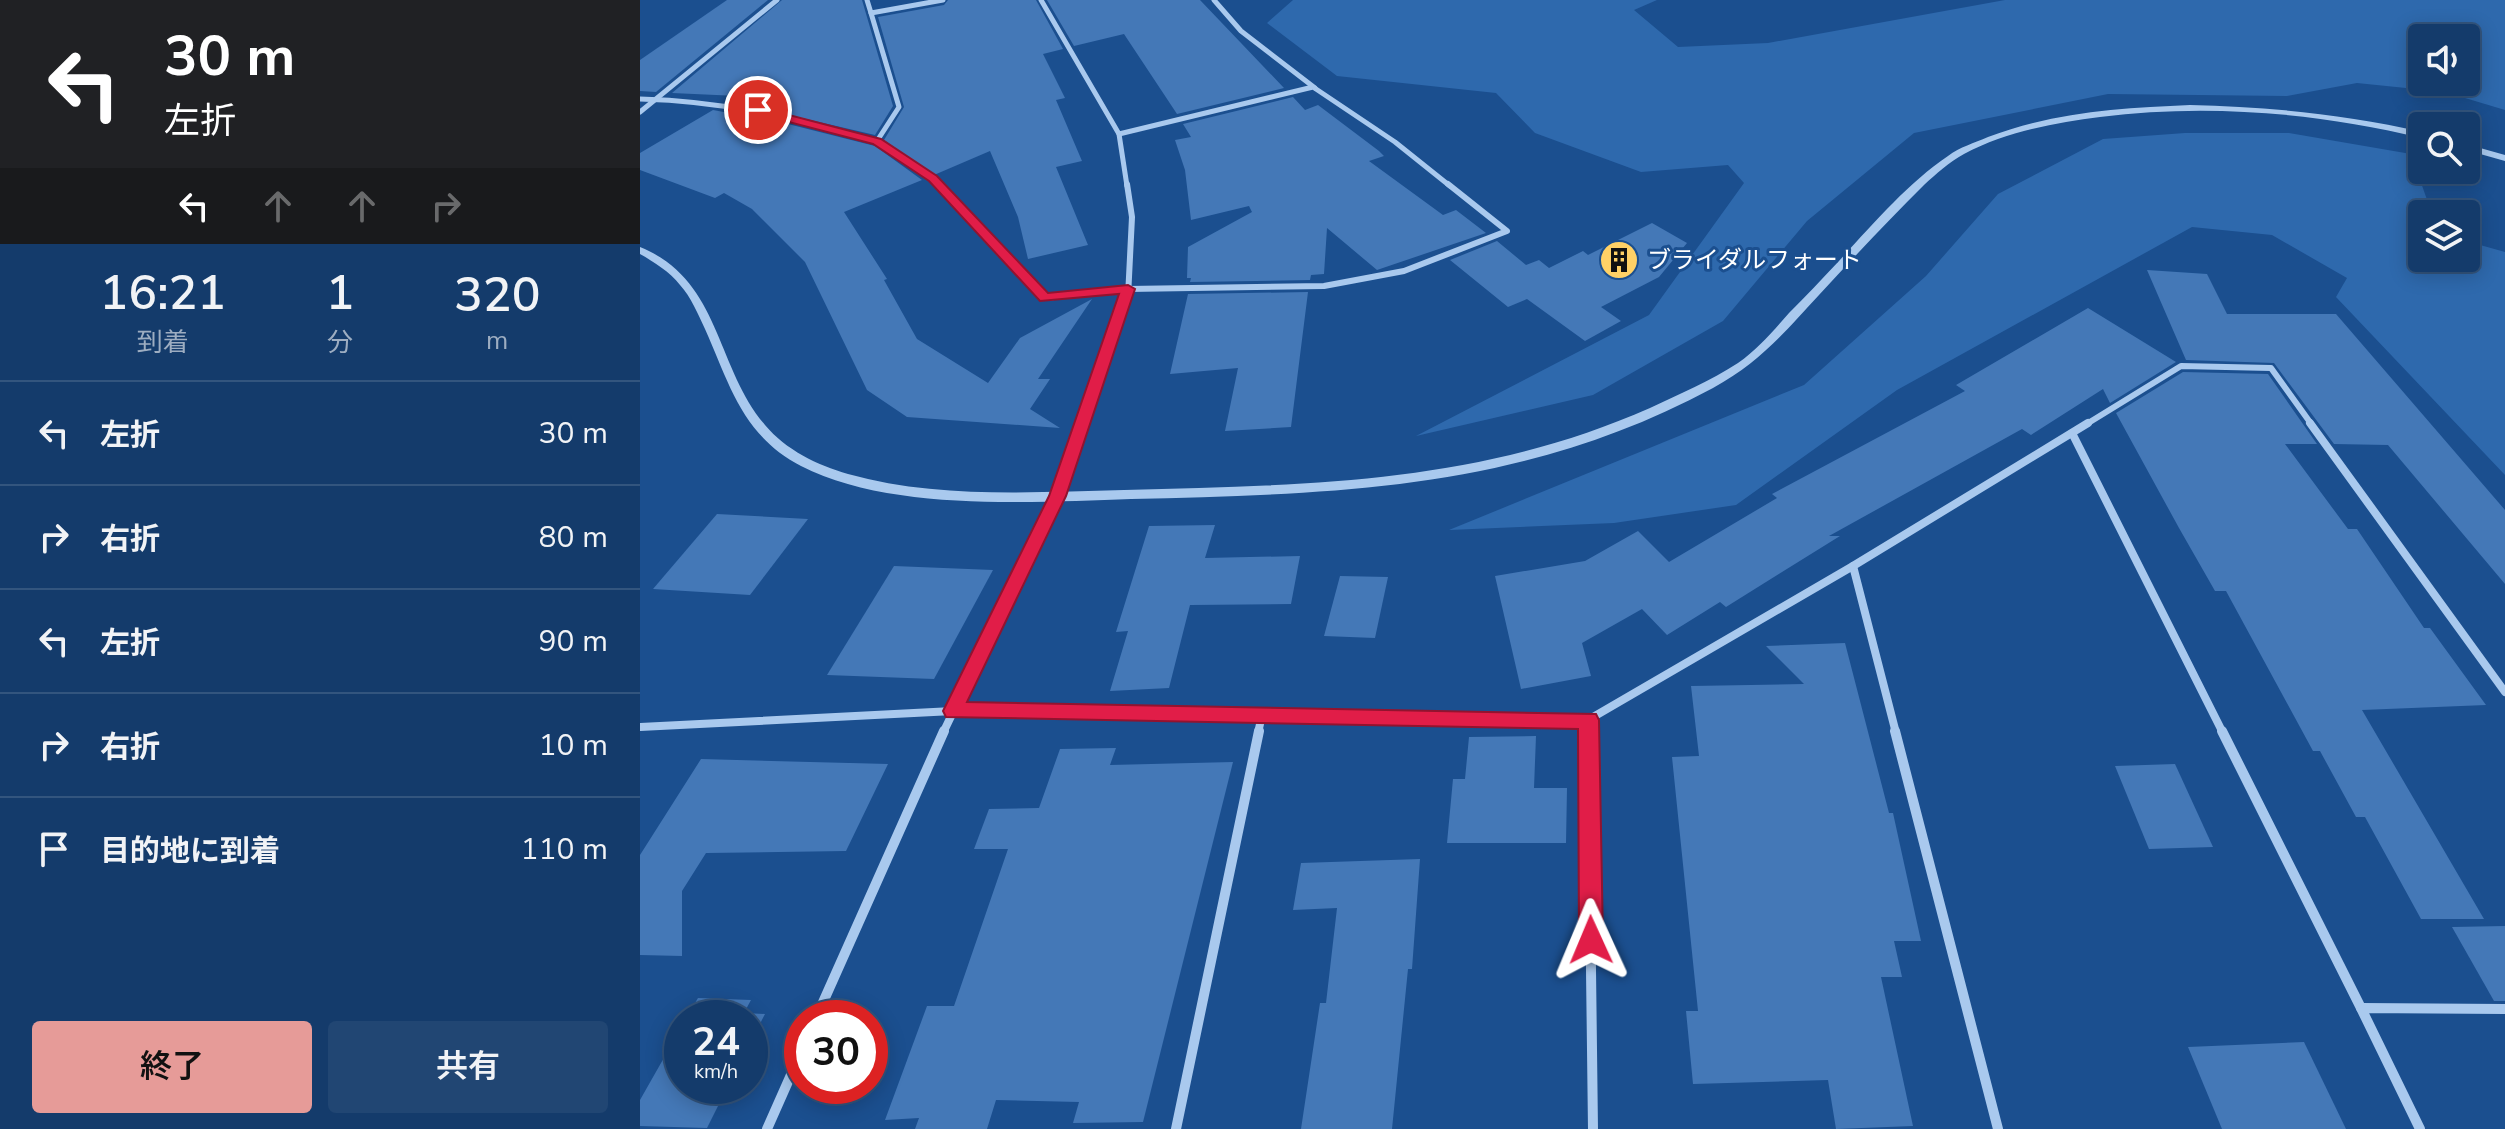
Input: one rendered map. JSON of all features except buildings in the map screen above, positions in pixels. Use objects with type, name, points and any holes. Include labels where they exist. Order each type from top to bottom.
[{"type":"street","points":[[640,112],[777,0]]},
{"type":"street","points":[[867,0],[899,107],[877,141]]},
{"type":"street","points":[[871,13],[943,0]]},
{"type":"street","points":[[824,1000],[953,711],[1057,496],[1128,289],[1132,217],[1119,134],[1041,0]]},
{"type":"street","points":[[640,99],[736,106],[803,120],[877,141],[933,178],[1045,298],[1128,289],[1324,286],[1404,271],[1507,231],[1395,142],[1318,91],[1241,31],[1214,0]]},
{"type":"street","points":[[1119,134],[1313,87],[1318,91]]},
{"type":"street","points":[[640,250],[661,262],[687,286],[751,420],[776,448],[813,467],[920,492],[1057,496],[1322,491],[1418,482],[1510,464],[1583,442],[1686,397],[1756,355],[1904,199],[1959,152],[2008,132],[2052,120],[2196,105],[2378,122],[2408,131]]},
{"type":"street","points":[[2480,151],[2505,158]]},
{"type":"street","points":[[640,727],[953,711],[1588,720],[1853,566],[2181,366],[2271,368],[2505,692]]},
{"type":"street","points":[[2072,433],[2420,1129]]},
{"type":"street","points":[[1853,566],[1998,1129]]},
{"type":"street","points":[[1176,1129],[1262,715]]},
{"type":"street","points":[[1588,720],[1593,1129]]},
{"type":"street","points":[[2361,1008],[2505,1009]]},
{"type":"street","points":[[767,1129],[784,1091]]},
{"type":"shaded area","points":[[1293,0],[1657,0],[1634,10],[1678,47],[1768,43],[2005,0],[2505,0],[2505,110],[2458,96],[2480,96],[2480,24],[2408,24],[2408,88],[2357,83],[2287,96],[2108,94],[1914,133],[1807,221],[1723,321],[1593,395],[1416,436],[1649,315],[1744,183],[1728,165],[1641,172],[1535,133],[1496,93],[1337,76],[1267,23]]},
{"type":"shaded area","points":[[2185,133],[2289,133],[2408,153],[2408,184],[2422,184],[2427,200],[2408,200],[2408,272],[2480,272],[2480,245],[2505,252],[2505,475],[2336,297],[2347,278],[2272,235],[2192,227],[1897,390],[1736,505],[1614,523],[1449,530],[1804,385],[1926,276],[1998,194],[2103,139]]},
{"type":"place","name":"ブライダルフォート","points":[[1619,260]]},
{"type":"route","points":[[758,110],[877,141],[933,178],[1045,298],[1128,289],[1128,297],[1057,496],[953,711],[1588,720],[1591,940]]}]
